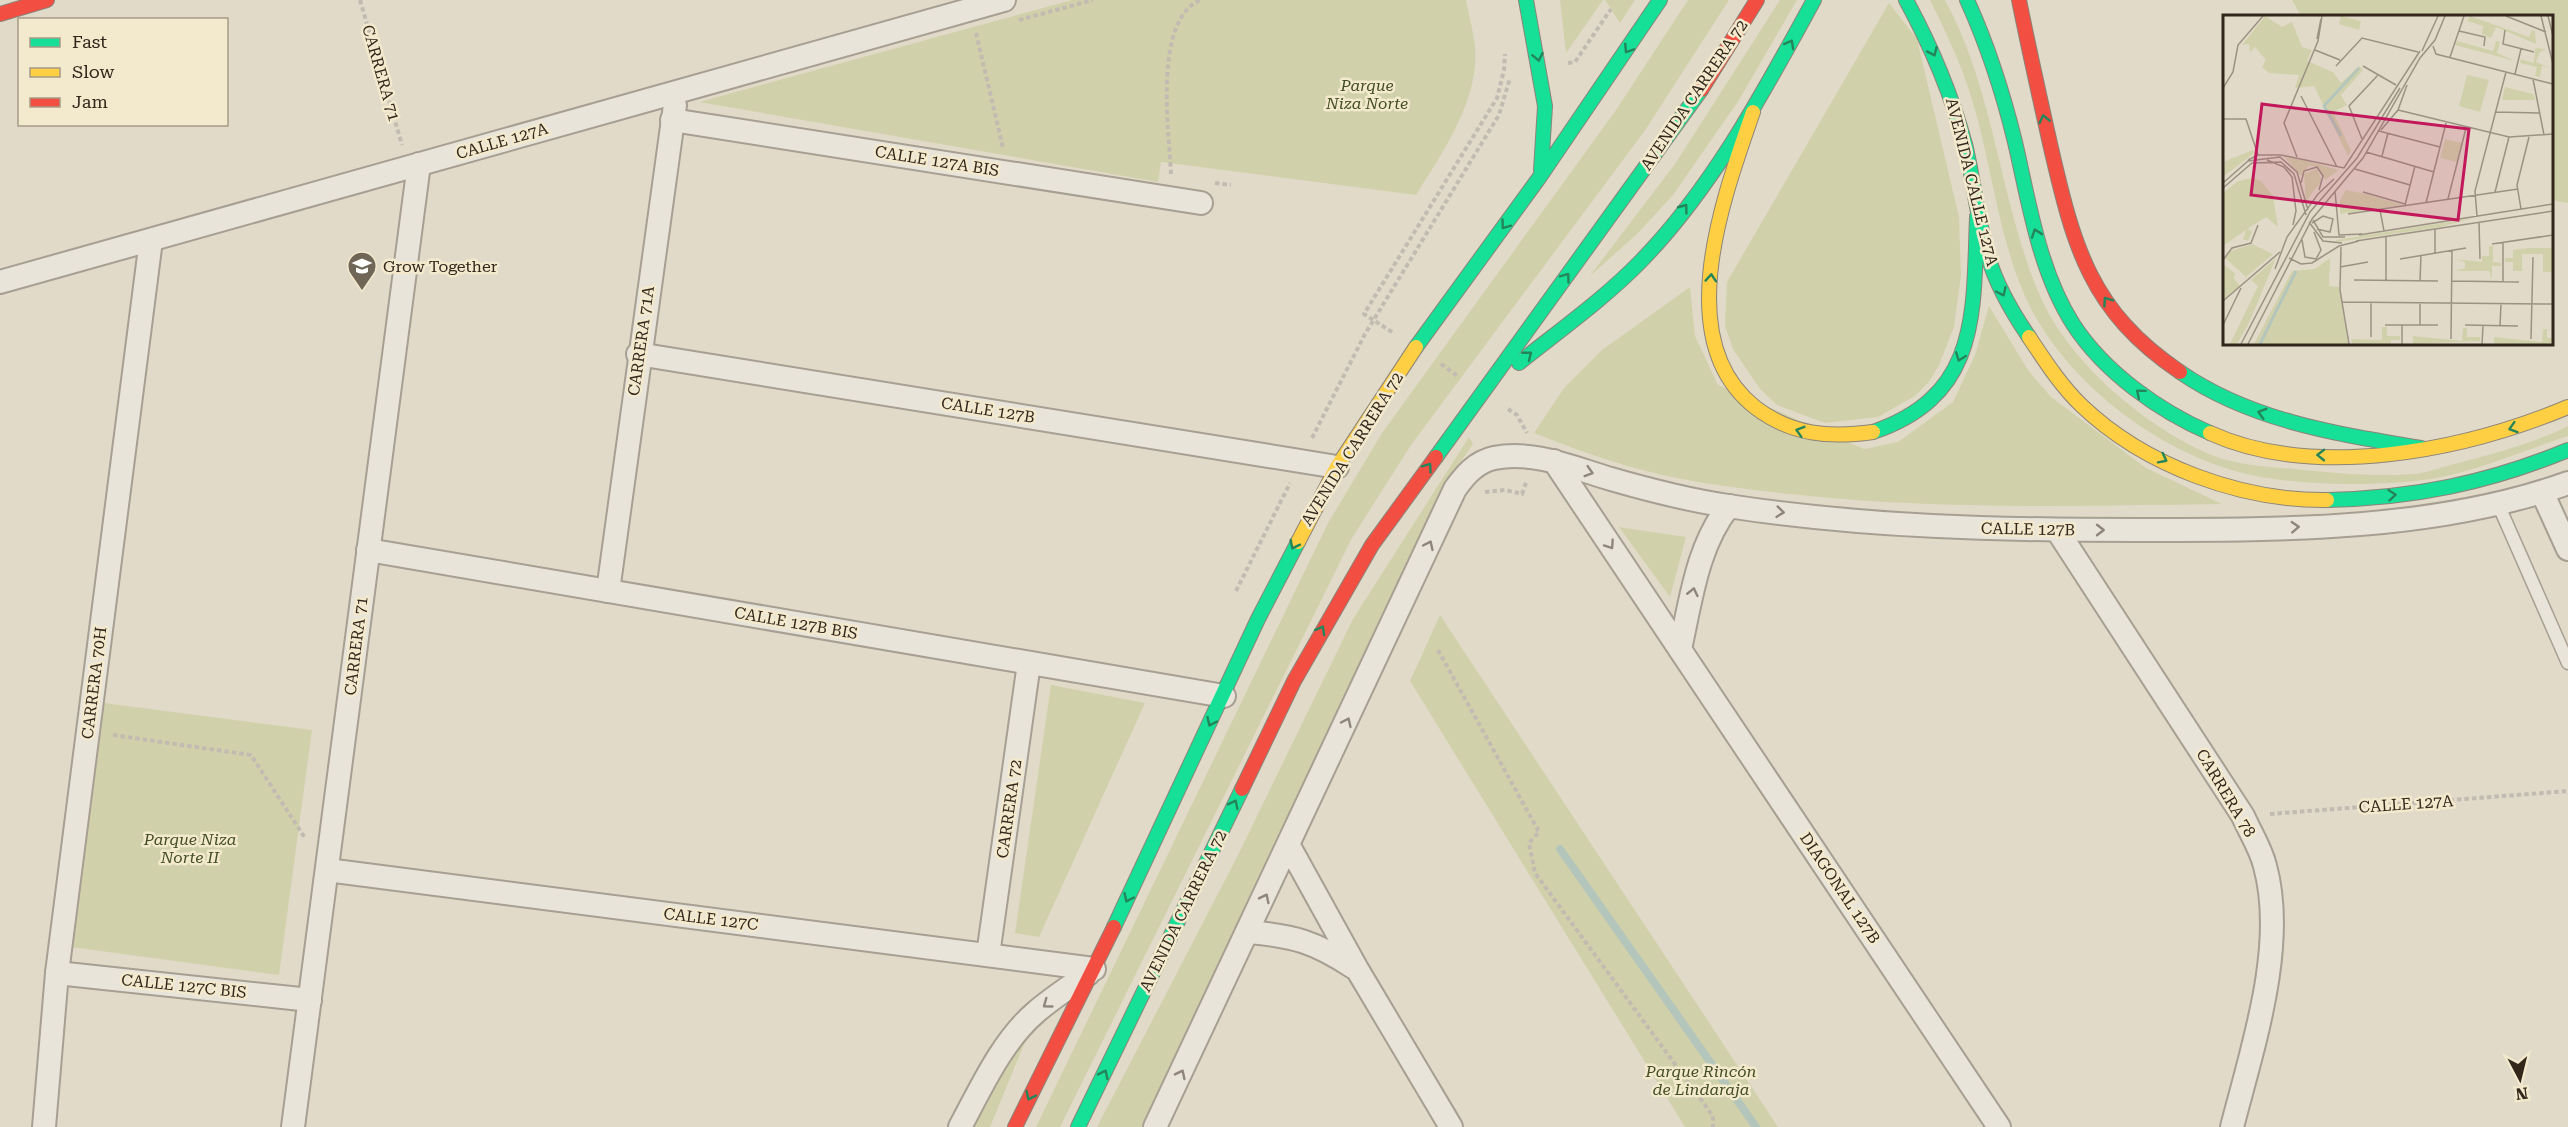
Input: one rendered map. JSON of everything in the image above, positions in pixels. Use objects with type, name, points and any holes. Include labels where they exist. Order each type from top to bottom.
[{"type":"main road","points":[[0,14],[47,0]]},
{"type":"main road","points":[[1526,0],[1545,92],[1546,139],[1539,178]]},
{"type":"main road","name":"AVENIDA CARRERA 72","points":[[1015,1127],[1094,969],[1284,565],[1337,467],[1415,348],[1539,178],[1660,0]]},
{"type":"main road","name":"AVENIDA CARRERA 72","points":[[1078,1127],[1288,692],[1331,612],[1372,545],[1696,99],[1757,0]]},
{"type":"main road","name":"AVENIDA CARRERA 72","points":[[1482,392],[1619,280],[1650,251],[1720,161],[1753,112],[1814,0]]},
{"type":"main road","name":"AVENIDA CALLE 127A","points":[[1906,0],[1946,81],[1969,159],[1977,217],[1984,247],[2009,306],[2072,397],[2106,427],[2137,446],[2225,487],[2273,498],[2318,499],[2421,492],[2485,480],[2568,450]]},
{"type":"main road","points":[[1967,0],[1991,55],[2008,115],[2028,210],[2049,272],[2068,316],[2104,361],[2147,399],[2196,428],[2250,448],[2304,455],[2361,456],[2421,448],[2487,436],[2568,408]]},
{"type":"main road","points":[[2019,0],[2063,208],[2087,272],[2118,316],[2162,360],[2205,390],[2243,408],[2324,431],[2421,448]]},
{"type":"main road","points":[[1753,112],[1725,195],[1716,236],[1710,284],[1710,332],[1728,377],[1743,396],[1764,415],[1796,431],[1830,438],[1885,431],[1920,411],[1954,374],[1970,332],[1977,217]]},
{"type":"street","name":"CALLE 127A","points":[[0,282],[677,92],[964,5],[1004,0]]},
{"type":"street","name":"CARRERA 71A","points":[[608,591],[677,92]]},
{"type":"street","name":"CALLE 127A BIS","points":[[672,120],[1201,203]]},
{"type":"street","name":"CARRERA 71","points":[[293,1127],[419,164]]},
{"type":"street","name":"CARRERA 70H","points":[[44,1127],[57,973],[151,240]]},
{"type":"street","name":"CALLE 127B","points":[[639,354],[1337,467]]},
{"type":"street","name":"CALLE 127B","points":[[1289,846],[1455,489],[1465,475],[1491,458],[1522,456],[1554,461],[1652,490],[1729,506],[1937,527],[2057,530],[2205,530],[2323,525],[2457,512],[2498,504],[2568,483]]},
{"type":"street","name":"DIAGONAL 127B","points":[[1554,461],[1999,1127]]},
{"type":"street","points":[[2542,492],[2568,549]]},
{"type":"street","points":[[1680,649],[1703,550],[1716,522],[1729,506]]},
{"type":"street","name":"CARRERA 78","points":[[2057,530],[2243,816],[2265,864],[2271,896],[2272,928],[2260,1016],[2232,1127]]},
{"type":"street","name":"CALLE 127B BIS","points":[[368,550],[1224,696]]},
{"type":"street","name":"CARRERA 72","points":[[988,955],[1029,663]]},
{"type":"street","points":[[1155,1127],[1289,846]]},
{"type":"street","points":[[1289,846],[1357,969],[1451,1127]]},
{"type":"street","name":"CALLE 127C","points":[[327,870],[1094,969]]},
{"type":"street","points":[[1249,933],[1301,939],[1318,944],[1357,969]]},
{"type":"street","name":"AVENIDA CARRERA 72","points":[[960,1127],[992,1070],[1017,1033],[1035,1012],[1094,969]]},
{"type":"street","name":"CALLE 127C BIS","points":[[57,973],[310,1000]]},
{"type":"lane","points":[[2498,504],[2568,663]]},
{"type":"path","name":"CARRERA 71","points":[[360,0],[402,145]]},
{"type":"path","points":[[1181,177],[1171,176],[1169,50],[1177,26],[1193,3],[1200,0]]},
{"type":"path","points":[[1567,63],[1575,62],[1611,9]]},
{"type":"path","points":[[975,32],[1003,149]]},
{"type":"path","points":[[1505,52],[1504,70],[1497,98],[1364,314],[1517,415],[1521,426],[1535,439]]},
{"type":"path","points":[[1311,440],[1373,320],[1499,115],[1506,99],[1512,69]]},
{"type":"path","points":[[1211,182],[1231,185]]},
{"type":"path","points":[[1232,600],[1295,472]]},
{"type":"path","points":[[1438,650],[1539,832],[1529,843],[1535,873],[1713,1116],[1713,1127]]},
{"type":"path","points":[[88,731],[250,755],[327,870]]},
{"type":"path","name":"CALLE 127A","points":[[2243,816],[2568,791]]},
{"type":"green space","name":"Parque Niza Norte","points":[[1072,0],[1466,0],[1475,46],[1472,86],[1458,124],[1416,195],[1161,162],[1158,182],[699,102]]},
{"type":"green space","points":[[1560,0],[1603,0],[1566,53]]},
{"type":"green space","points":[[1605,0],[1635,0],[1620,23]]},
{"type":"green space","points":[[1688,0],[1729,0],[1646,129],[1411,445],[1352,538],[1060,1127],[1036,1127],[1328,523],[1382,433],[1616,110]]},
{"type":"green space","points":[[1780,0],[1797,0],[1739,100],[1673,195],[1638,233],[1589,277],[1675,164]]},
{"type":"green space","points":[[1930,0],[1945,0],[1975,70],[2024,253],[2037,289],[2050,315],[2066,340],[2086,364],[2132,407],[2157,425],[2209,454],[2229,461],[2370,475],[2428,472],[2510,448],[2568,426],[2568,436],[2493,463],[2434,478],[2377,484],[2314,483],[2256,476],[2221,467],[2186,452],[2119,411],[2063,357],[2041,326],[2024,294],[2005,238],[1971,96],[1954,51]]},
{"type":"green space","points":[[2292,0],[2568,0],[2568,203],[2553,200],[2553,15],[2300,15]]},
{"type":"green space","points":[[1889,3],[1917,39],[1959,217],[1961,275],[1954,327],[1939,365],[1929,382],[1915,396],[1878,417],[1825,423],[1777,405],[1760,389],[1733,349],[1725,326],[1727,282]]},
{"type":"green space","points":[[1690,287],[1695,336],[1718,385],[1864,449],[1898,442],[1953,402],[1975,355],[1989,306],[2028,370],[2051,397],[2146,468],[2222,504],[1952,505],[1790,494],[1706,483],[1644,471],[1534,433],[1564,388],[1602,350]]},
{"type":"green space","points":[[1469,437],[1473,444],[1452,474],[1360,676],[1141,1127],[1097,1127],[1237,857],[1353,619]]},
{"type":"green space","points":[[1619,527],[1686,537],[1670,597]]},
{"type":"green space","name":"Parque Rincón de Lindaraja","points":[[1440,615],[1778,1127],[1685,1127],[1410,681]]},
{"type":"green space","points":[[1051,685],[1145,703],[1039,937],[1015,933]]},
{"type":"green space","name":"Parque Niza Norte II","points":[[104,703],[312,730],[279,975],[71,947]]},
{"type":"green space","points":[[1025,1042],[990,1127],[974,1127],[1005,1069]]},
{"type":"waterway","points":[[1560,849],[1756,1127]]},
{"type":"traffic: fast","points":[[1526,0],[1545,106],[1541,170]]},
{"type":"traffic: fast","points":[[1416,347],[1539,178],[1660,0]]},
{"type":"traffic: fast","points":[[1519,363],[1612,288],[1667,232],[1715,169],[1757,103],[1814,0]]},
{"type":"traffic: fast","points":[[1906,0],[1940,70],[1953,106],[1965,144],[1991,267],[2005,298],[2029,337]]},
{"type":"traffic: fast","points":[[1967,0],[2000,88],[2015,142],[2036,236],[2061,303],[2086,342],[2117,374],[2152,402],[2210,433]]},
{"type":"traffic: fast","points":[[1436,457],[1701,90]]},
{"type":"traffic: fast","points":[[1873,432],[1908,416],[1934,396],[1952,373],[1964,346],[1971,317],[1977,217]]},
{"type":"traffic: fast","points":[[2180,372],[2207,389],[2265,414],[2327,431],[2421,448]]},
{"type":"traffic: fast","points":[[2327,500],[2390,496],[2450,487],[2538,462],[2568,450]]},
{"type":"traffic: fast","points":[[1114,927],[1258,619],[1298,542]]},
{"type":"traffic: fast","points":[[1078,1127],[1242,789]]},
{"type":"traffic: slow","points":[[1753,112],[1729,184],[1718,225],[1711,266],[1709,307],[1715,345],[1730,379],[1756,408],[1770,417],[1783,424],[1812,432],[1841,435],[1873,432]]},
{"type":"traffic: slow","points":[[2029,337],[2074,398],[2107,427],[2135,446],[2196,476],[2228,487],[2294,499],[2327,500]]},
{"type":"traffic: slow","points":[[1298,542],[1337,467],[1416,347]]},
{"type":"traffic: slow","points":[[2210,433],[2252,447],[2296,455],[2343,457],[2390,454],[2437,447],[2484,436],[2568,407]]},
{"type":"traffic: jam","points":[[0,14],[47,0]]},
{"type":"traffic: jam","points":[[1701,90],[1757,0]]},
{"type":"traffic: jam","points":[[2019,0],[2059,184],[2078,246],[2090,274],[2125,325],[2150,349],[2180,372]]},
{"type":"traffic: jam","points":[[1242,789],[1294,681],[1372,545],[1436,457]]},
{"type":"traffic: jam","points":[[1015,1127],[1114,927]]},
{"type":"place","name":"Grow Together","points":[[362,292]]}]
